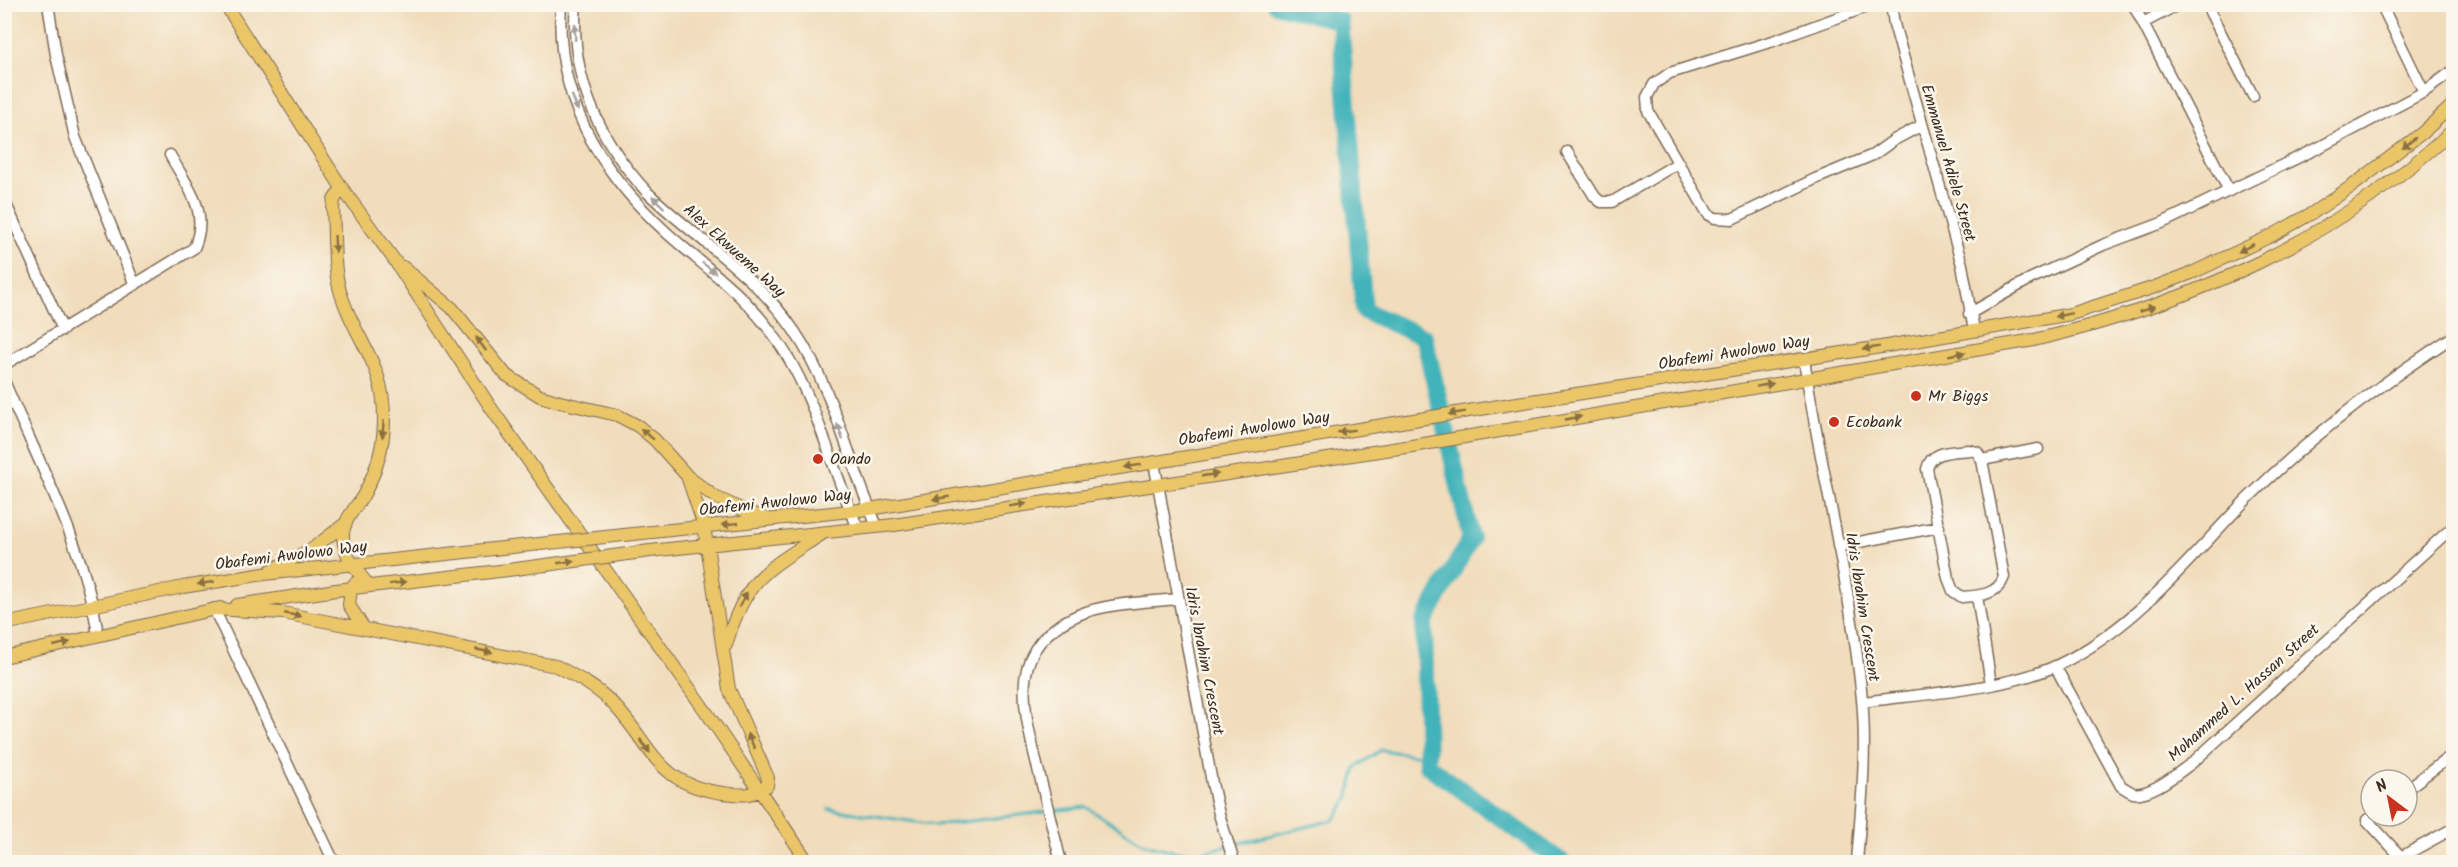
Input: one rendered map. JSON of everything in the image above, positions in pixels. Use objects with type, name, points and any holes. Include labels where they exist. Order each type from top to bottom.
[{"type":"main road","points":[[225,4],[342,188],[394,261],[490,408],[709,716],[808,862]]},
{"type":"main road","name":"Obafemi Awolowo Way","points":[[4,624],[183,587],[264,574],[869,509],[2071,314],[2152,288],[2235,254],[2313,212],[2355,184],[2422,133],[2454,105]]},
{"type":"main road","name":"Obafemi Awolowo Way","points":[[4,657],[214,609],[266,599],[351,588],[365,581],[508,570],[650,551],[877,526],[1412,446],[2034,340],[2133,314],[2186,296],[2267,260],[2347,213],[2432,149],[2454,129]]},
{"type":"main road","points":[[342,188],[334,200],[333,209],[337,277],[342,300],[378,374],[384,420],[382,445],[375,466],[364,493],[346,523],[342,537],[352,564],[365,581],[388,560]]},
{"type":"main road","points":[[394,261],[426,284],[452,308],[506,375],[540,396],[618,415],[638,426],[655,440],[687,476],[715,497],[732,506],[772,519]]},
{"type":"main road","points":[[214,609],[265,610],[363,627],[556,666],[603,695],[616,707],[652,758],[681,781],[718,792],[741,795],[759,792],[767,786],[768,778],[735,708],[729,689],[723,655],[722,628],[708,545],[687,476]]},
{"type":"main road","points":[[264,574],[312,549],[346,523]]},
{"type":"main road","points":[[723,655],[735,616],[745,596],[758,578],[776,563],[825,532]]},
{"type":"main road","points":[[351,588],[349,605],[363,627]]},
{"type":"street","points":[[48,4],[56,55],[75,137],[135,285]]},
{"type":"street","name":"Alex Ekwueme Way","points":[[561,4],[560,25],[565,72],[580,116],[602,161],[636,204],[684,248],[722,278],[761,318],[775,336],[808,397],[858,528]]},
{"type":"street","name":"Alex Ekwueme Way","points":[[576,4],[574,25],[579,71],[603,133],[631,175],[648,193],[764,293],[794,331],[816,370],[877,526]]},
{"type":"street","points":[[1875,4],[1773,41],[1670,73],[1654,84],[1647,96],[1648,111],[1708,214],[1715,218],[1732,219],[1815,179],[1873,155],[1894,140],[1922,125]]},
{"type":"street","name":"Emmanuel Adiele Street","points":[[1891,4],[1894,24],[1962,266],[1974,330]]},
{"type":"street","points":[[2133,4],[2229,191]]},
{"type":"street","points":[[2143,23],[2179,4]]},
{"type":"street","points":[[2206,4],[2253,96]]},
{"type":"street","points":[[2381,4],[2424,92]]},
{"type":"street","points":[[1970,314],[2030,279],[2103,245],[2162,223],[2316,149],[2424,92],[2454,70]]},
{"type":"street","points":[[1567,152],[1595,197],[1601,202],[1612,202],[1678,163]]},
{"type":"street","points":[[4,365],[195,249],[201,232],[200,210],[171,155]]},
{"type":"street","points":[[4,200],[63,330]]},
{"type":"street","points":[[1862,702],[2018,679],[2055,666],[2094,646],[2140,611],[2249,498],[2329,426],[2395,374],[2454,336]]},
{"type":"street","name":"Idris Ibrahim Crescent","points":[[1804,359],[1856,651],[1862,702],[1863,762],[1857,862]]},
{"type":"street","points":[[4,381],[77,550],[94,605],[98,635]]},
{"type":"street","points":[[1982,460],[2038,449]]},
{"type":"street","points":[[1969,450],[1977,452],[1982,460],[2004,577],[1993,592],[1962,597],[1953,591],[1939,527],[1928,469],[1929,462],[1934,456],[1969,450]]},
{"type":"street","name":"Idris Ibrahim Crescent","points":[[1154,462],[1177,599],[1216,803],[1234,862]]},
{"type":"street","name":"Mohammed L. Hassan Street","points":[[2055,666],[2121,786],[2134,793],[2145,792],[2164,783],[2192,763],[2454,526]]},
{"type":"street","points":[[1838,546],[1939,527]]},
{"type":"street","points":[[1977,596],[1991,684]]},
{"type":"street","points":[[1061,862],[1026,719],[1023,688],[1029,659],[1041,639],[1079,614],[1110,607],[1177,599]]},
{"type":"street","points":[[214,609],[334,862]]},
{"type":"street","points":[[2419,780],[2452,755]]},
{"type":"street","points":[[2374,828],[2401,857],[2454,828]]},
{"type":"waterway","points":[[1276,4],[1340,21],[1364,311],[1424,337],[1471,538],[1424,622],[1427,765],[1562,862]]},
{"type":"waterway","points":[[1051,811],[1086,807],[1145,844],[1174,851],[1198,853],[1334,820],[1348,799],[1356,767],[1381,750],[1414,755],[1427,752]]},
{"type":"waterway","points":[[829,809],[936,825],[1045,812]]},
{"type":"place","name":"Mr Biggs","points":[[1916,396]]},
{"type":"place","name":"Ecobank","points":[[1834,422]]},
{"type":"place","name":"Oando","points":[[818,459]]}]
